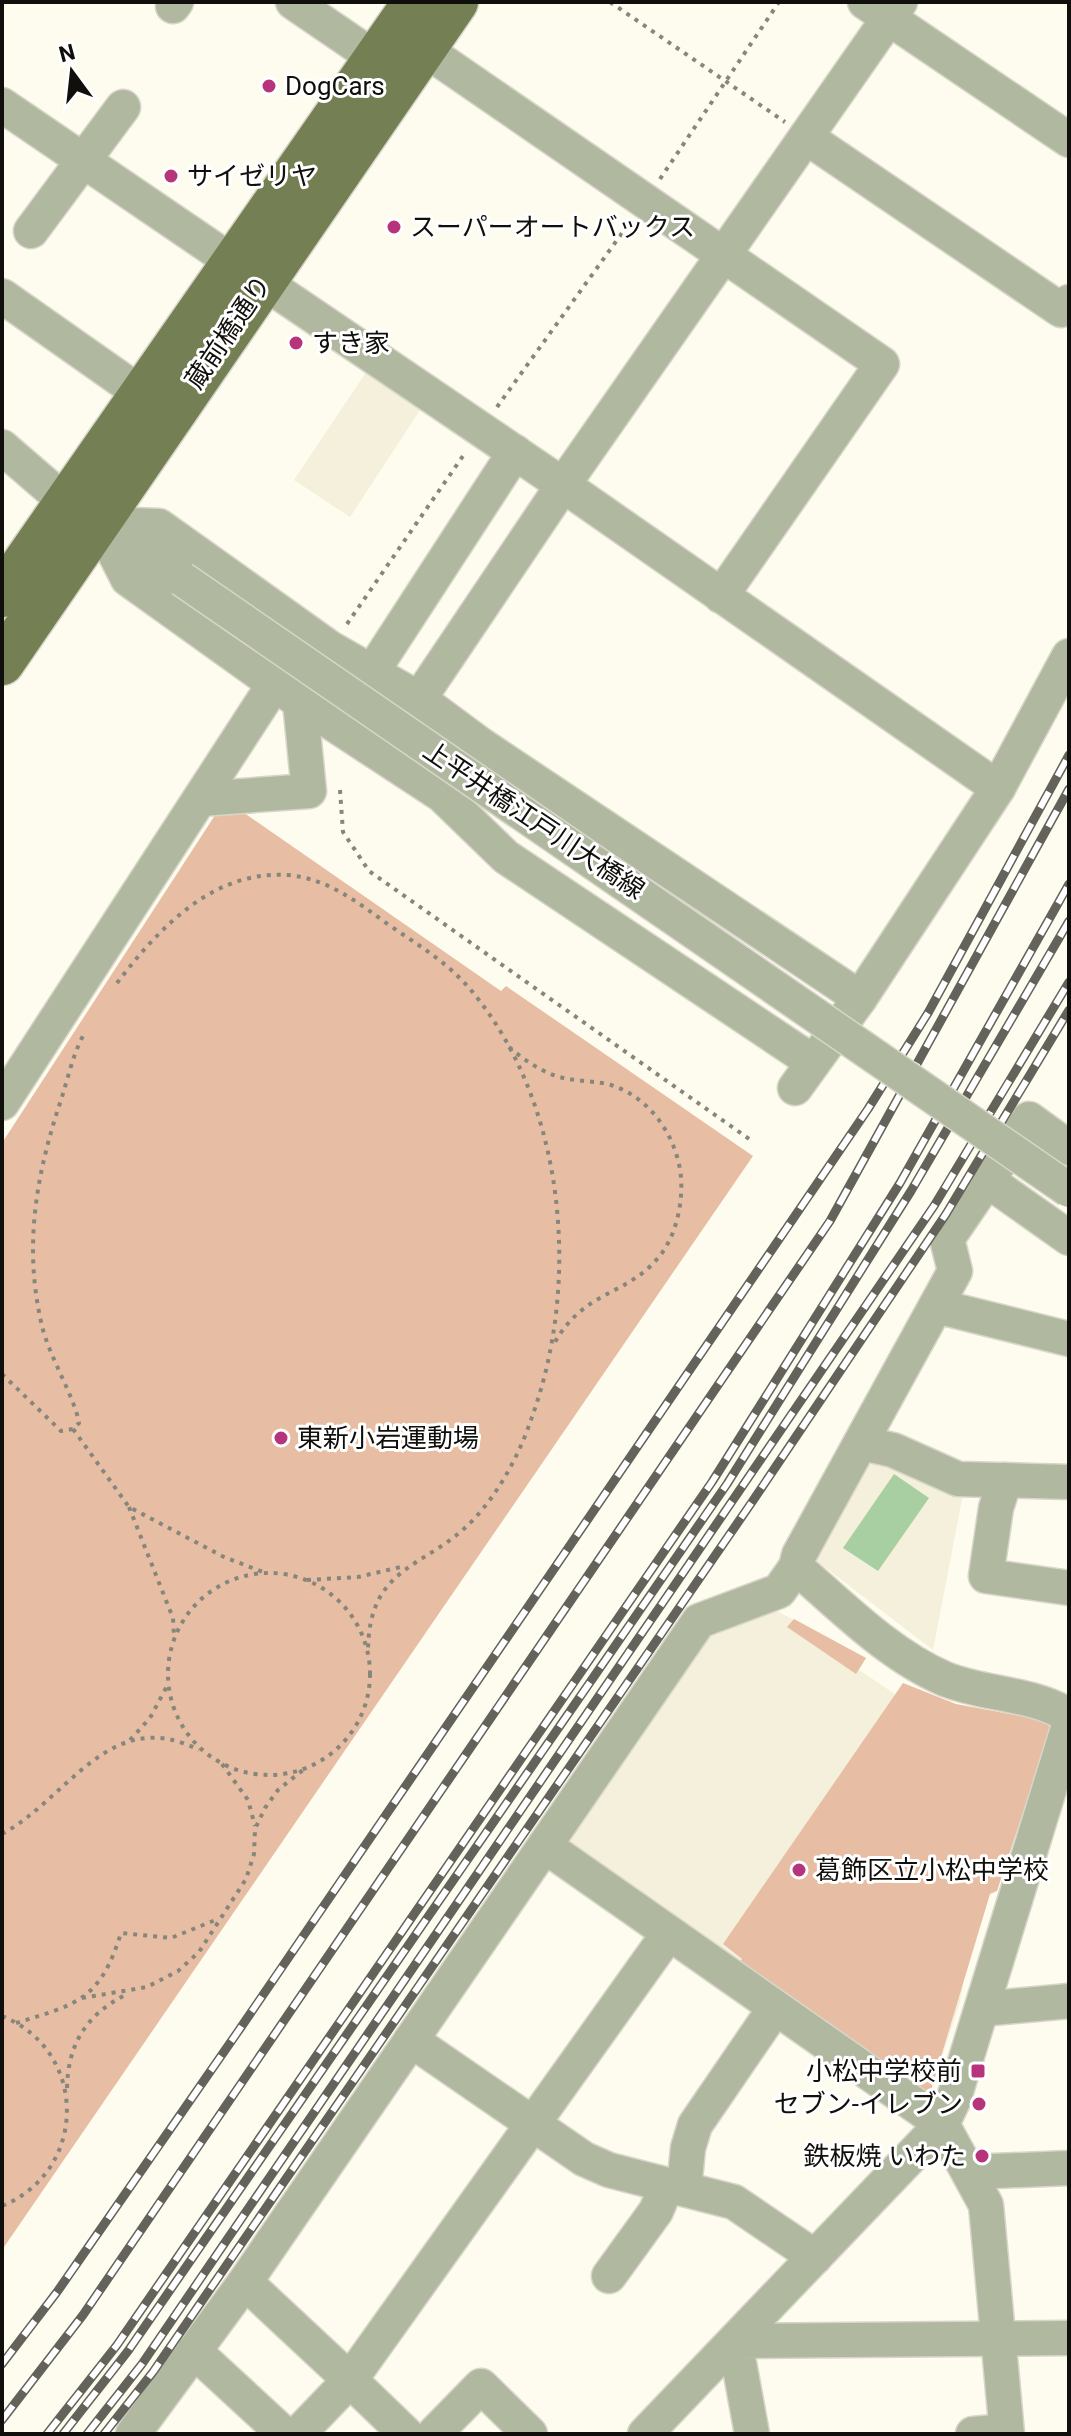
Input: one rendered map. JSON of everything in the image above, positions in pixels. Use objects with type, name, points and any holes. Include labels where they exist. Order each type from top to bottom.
[{"type":"main road","name":"蔵前橋通り","points":[[2,595],[84,514],[248,272],[375,58],[415,2]]},
{"type":"main road","name":"蔵前橋通り","points":[[2,663],[84,514],[143,395],[248,272],[424,49],[456,2]]},
{"type":"street","points":[[293,2],[375,58]]},
{"type":"street","points":[[419,699],[563,485],[806,137],[885,7],[1069,140]]},
{"type":"street","points":[[424,49],[882,364],[721,596]]},
{"type":"street","points":[[31,231],[123,107]]},
{"type":"street","points":[[6,116],[84,161],[482,429],[998,788]]},
{"type":"street","points":[[806,137],[1061,310],[1069,302]]},
{"type":"street","points":[[2,296],[143,395]]},
{"type":"street","name":"上平井橋江戸川大橋線","points":[[2,447],[84,514],[1069,1190]]},
{"type":"street","points":[[372,672],[515,452]]},
{"type":"street","points":[[84,514],[159,526],[330,648],[419,699],[481,745],[860,998]]},
{"type":"street","points":[[84,514],[128,579],[288,692],[442,795],[506,857],[804,1075],[860,998],[998,788],[1069,656]]},
{"type":"street","points":[[201,799],[309,791],[288,692]]},
{"type":"street","points":[[2,1103],[201,799],[288,692]]},
{"type":"street","points":[[442,795],[481,745]]},
{"type":"street","points":[[133,2434],[245,2282],[699,1621],[779,1591],[796,1567],[955,1271],[947,1239],[1029,1119],[1069,1148]]},
{"type":"street","points":[[987,1180],[1069,1238]]},
{"type":"street","points":[[936,1306],[1069,1339]]},
{"type":"street","points":[[861,1443],[893,1450],[958,1479],[1069,1482]]},
{"type":"street","points":[[1005,1480],[996,1508],[986,1576],[1069,1588]]},
{"type":"street","points":[[796,1567],[865,1626],[943,1678],[990,1694],[1054,1706],[1069,1716]]},
{"type":"street","points":[[645,2434],[942,2124],[982,2009],[1069,1725]]},
{"type":"street","points":[[545,1846],[942,2124],[986,2205],[996,2339],[996,2433]]},
{"type":"street","points":[[298,2434],[350,2380],[669,1933]]},
{"type":"street","points":[[982,2009],[1069,2001]]},
{"type":"street","points":[[609,2276],[676,2187],[695,2125],[775,2008]]},
{"type":"street","points":[[411,2040],[584,2159],[609,2170],[734,2202],[815,2257]]},
{"type":"street","points":[[970,2172],[1069,2168]]},
{"type":"street","points":[[245,2282],[406,2434]]},
{"type":"street","points":[[735,2341],[1069,2338]]},
{"type":"street","points":[[735,2341],[752,2434]]},
{"type":"street","points":[[194,2351],[284,2434]]},
{"type":"street","points":[[434,2434],[481,2386],[530,2434]]},
{"type":"path","points":[[610,2],[806,137]]},
{"type":"path","points":[[330,648],[646,199],[779,2]]},
{"type":"path","points":[[339,777],[343,832],[369,871],[752,1141]]},
{"type":"path","points":[[114,987],[155,938],[203,896],[240,879],[267,874],[303,877],[341,891],[448,966],[471,990],[509,1047],[526,1085],[553,1176],[561,1259],[552,1348],[533,1414],[493,1495],[453,1539],[406,1566],[358,1577],[305,1580],[269,1573],[224,1557],[129,1507]]},
{"type":"path","points":[[73,1429],[78,1418],[56,1370],[38,1309],[33,1218],[40,1163],[73,1058],[89,1026]]},
{"type":"path","points":[[509,1047],[525,1061],[557,1076],[613,1086],[639,1101],[668,1129],[680,1167],[682,1188],[676,1223],[657,1259],[622,1286],[586,1304],[564,1327],[552,1348]]},
{"type":"path","points":[[2,1374],[61,1431],[73,1429]]},
{"type":"path","points":[[73,1429],[129,1507],[173,1618],[174,1639],[168,1681],[150,1718],[128,1742]]},
{"type":"path","points":[[255,1829],[271,1798],[304,1768],[330,1754],[358,1722],[368,1695],[369,1627],[377,1605],[391,1582],[406,1566]]},
{"type":"path","points":[[174,1639],[188,1614],[209,1593],[234,1580],[269,1573]]},
{"type":"path","points":[[305,1580],[341,1603],[358,1626],[368,1653]]},
{"type":"path","points":[[168,1681],[180,1722],[208,1755]]},
{"type":"path","points":[[2,1834],[93,1758],[128,1742],[175,1739],[221,1762],[262,1774],[304,1768]]},
{"type":"path","points":[[2,2206],[33,2187],[57,2157],[68,2120],[70,2058],[82,2030],[101,2008],[178,1971],[199,1952],[246,1879],[254,1854],[255,1829],[248,1800],[221,1762]]},
{"type":"path","points":[[16,2023],[53,2014],[82,1998],[106,1974],[121,1933],[171,1938],[220,1917]]},
{"type":"path","points":[[82,1998],[133,1991]]},
{"type":"path","points":[[2,2016],[16,2023],[46,2048],[60,2070],[67,2094]]},
{"type":"shaded area","points":[[367,371],[422,407],[350,517],[294,480]]},
{"type":"shaded area","name":"東新小岩運動場","points":[[221,806],[237,808],[501,991],[506,986],[753,1156],[2,2250],[2,1143]]},
{"type":"shaded area","points":[[868,1448],[965,1484],[933,1650],[817,1561],[816,1545]]},
{"type":"shaded area","points":[[894,1474],[929,1498],[878,1571],[843,1548]]},
{"type":"shaded area","name":"葛飾区立小松中学校","points":[[771,1608],[866,1658],[859,1670],[895,1694],[964,1978],[960,2002],[931,2090],[567,1847],[566,1838],[707,1635]]},
{"type":"shaded area","points":[[794,1619],[866,1658],[856,1674],[787,1627]]},
{"type":"shaded area","points":[[903,1683],[956,1704],[1047,1721],[1051,1728],[997,1891],[990,1894],[931,2090],[925,2092],[739,1964],[742,1959],[723,1944]]},
{"type":"railway","points":[[2,2364],[57,2292],[237,2033],[868,1109],[928,1013],[1069,755]]},
{"type":"railway","points":[[2,2420],[83,2315],[830,1221],[1069,789]]},
{"type":"railway","points":[[47,2434],[117,2345],[712,1482],[900,1183],[1069,884]]},
{"type":"railway","points":[[63,2434],[128,2351],[727,1484],[911,1191],[1069,921]]},
{"type":"railway","points":[[87,2434],[142,2364],[934,1206],[1069,982]]},
{"type":"railway","points":[[104,2434],[153,2372],[752,1502],[946,1214],[1069,1010]]},
{"type":"place","name":"DogCars","points":[[269,86]]},
{"type":"place","name":"サイゼリヤ","points":[[171,176]]},
{"type":"place","name":"スーパーオートバックス","points":[[394,227]]},
{"type":"place","name":"すき家","points":[[296,343]]},
{"type":"place","name":"東新小岩運動場","points":[[281,1438]]},
{"type":"place","name":"葛飾区立小松中学校","points":[[799,1870]]},
{"type":"place","name":"小松中学校前","points":[[978,2071]]},
{"type":"place","name":"セブン-イレブン","points":[[979,2104]]},
{"type":"place","name":"鉄板焼 いわた","points":[[982,2156]]}]
